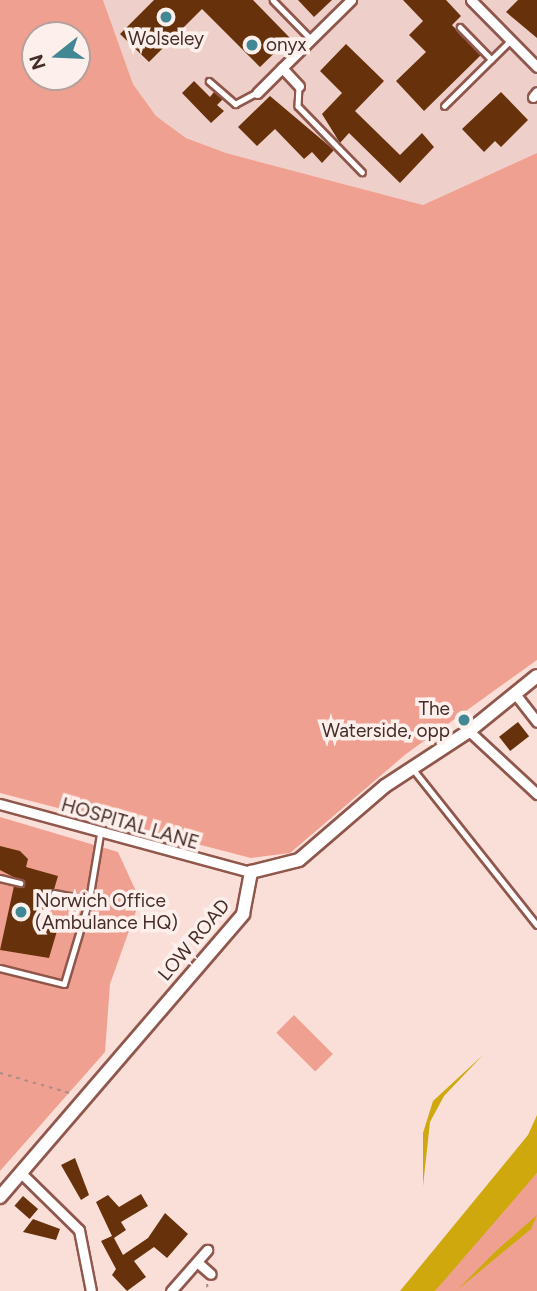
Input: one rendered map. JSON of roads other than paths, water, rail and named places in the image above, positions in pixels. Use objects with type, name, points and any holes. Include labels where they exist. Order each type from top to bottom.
[{"type":"street","points":[[257,93],[351,0]]},
{"type":"street","points":[[474,1],[537,67]]},
{"type":"street","points":[[282,68],[299,86]]},
{"type":"street","points":[[251,872],[299,860],[412,768],[469,731],[537,676]]},
{"type":"street","points":[[516,695],[537,722]]},
{"type":"street","points":[[469,731],[537,794]]},
{"type":"street","name":"HOSPITAL LANE","points":[[0,804],[100,834],[251,872]]},
{"type":"street","name":"LOW ROAD","points":[[0,1197],[243,914],[251,872]]},
{"type":"street","points":[[21,1173],[79,1230],[91,1291]]},
{"type":"street","points":[[171,1291],[207,1250]]},
{"type":"street","points":[[197,1262],[211,1274]]},
{"type":"lane","points":[[273,0],[311,39]]},
{"type":"lane","points":[[460,27],[491,59]]},
{"type":"lane","points":[[444,106],[511,40]]},
{"type":"lane","points":[[209,81],[235,104],[257,93]]},
{"type":"lane","points":[[299,86],[298,106],[362,172]]},
{"type":"lane","points":[[412,768],[537,925]]},
{"type":"lane","points":[[0,968],[64,984],[89,900],[100,834]]},
{"type":"lane","points":[[0,879],[20,883]]},
{"type":"lane","points":[[54,893],[89,900]]},
{"type":"place","name":"Wolseley","points":[[166,17]]},
{"type":"place","name":"onyx","points":[[252,45]]},
{"type":"place","name":"The Waterside, opp","points":[[464,720]]},
{"type":"place","name":"Norwich Office (Ambulance HQ)","points":[[21,912]]}]
